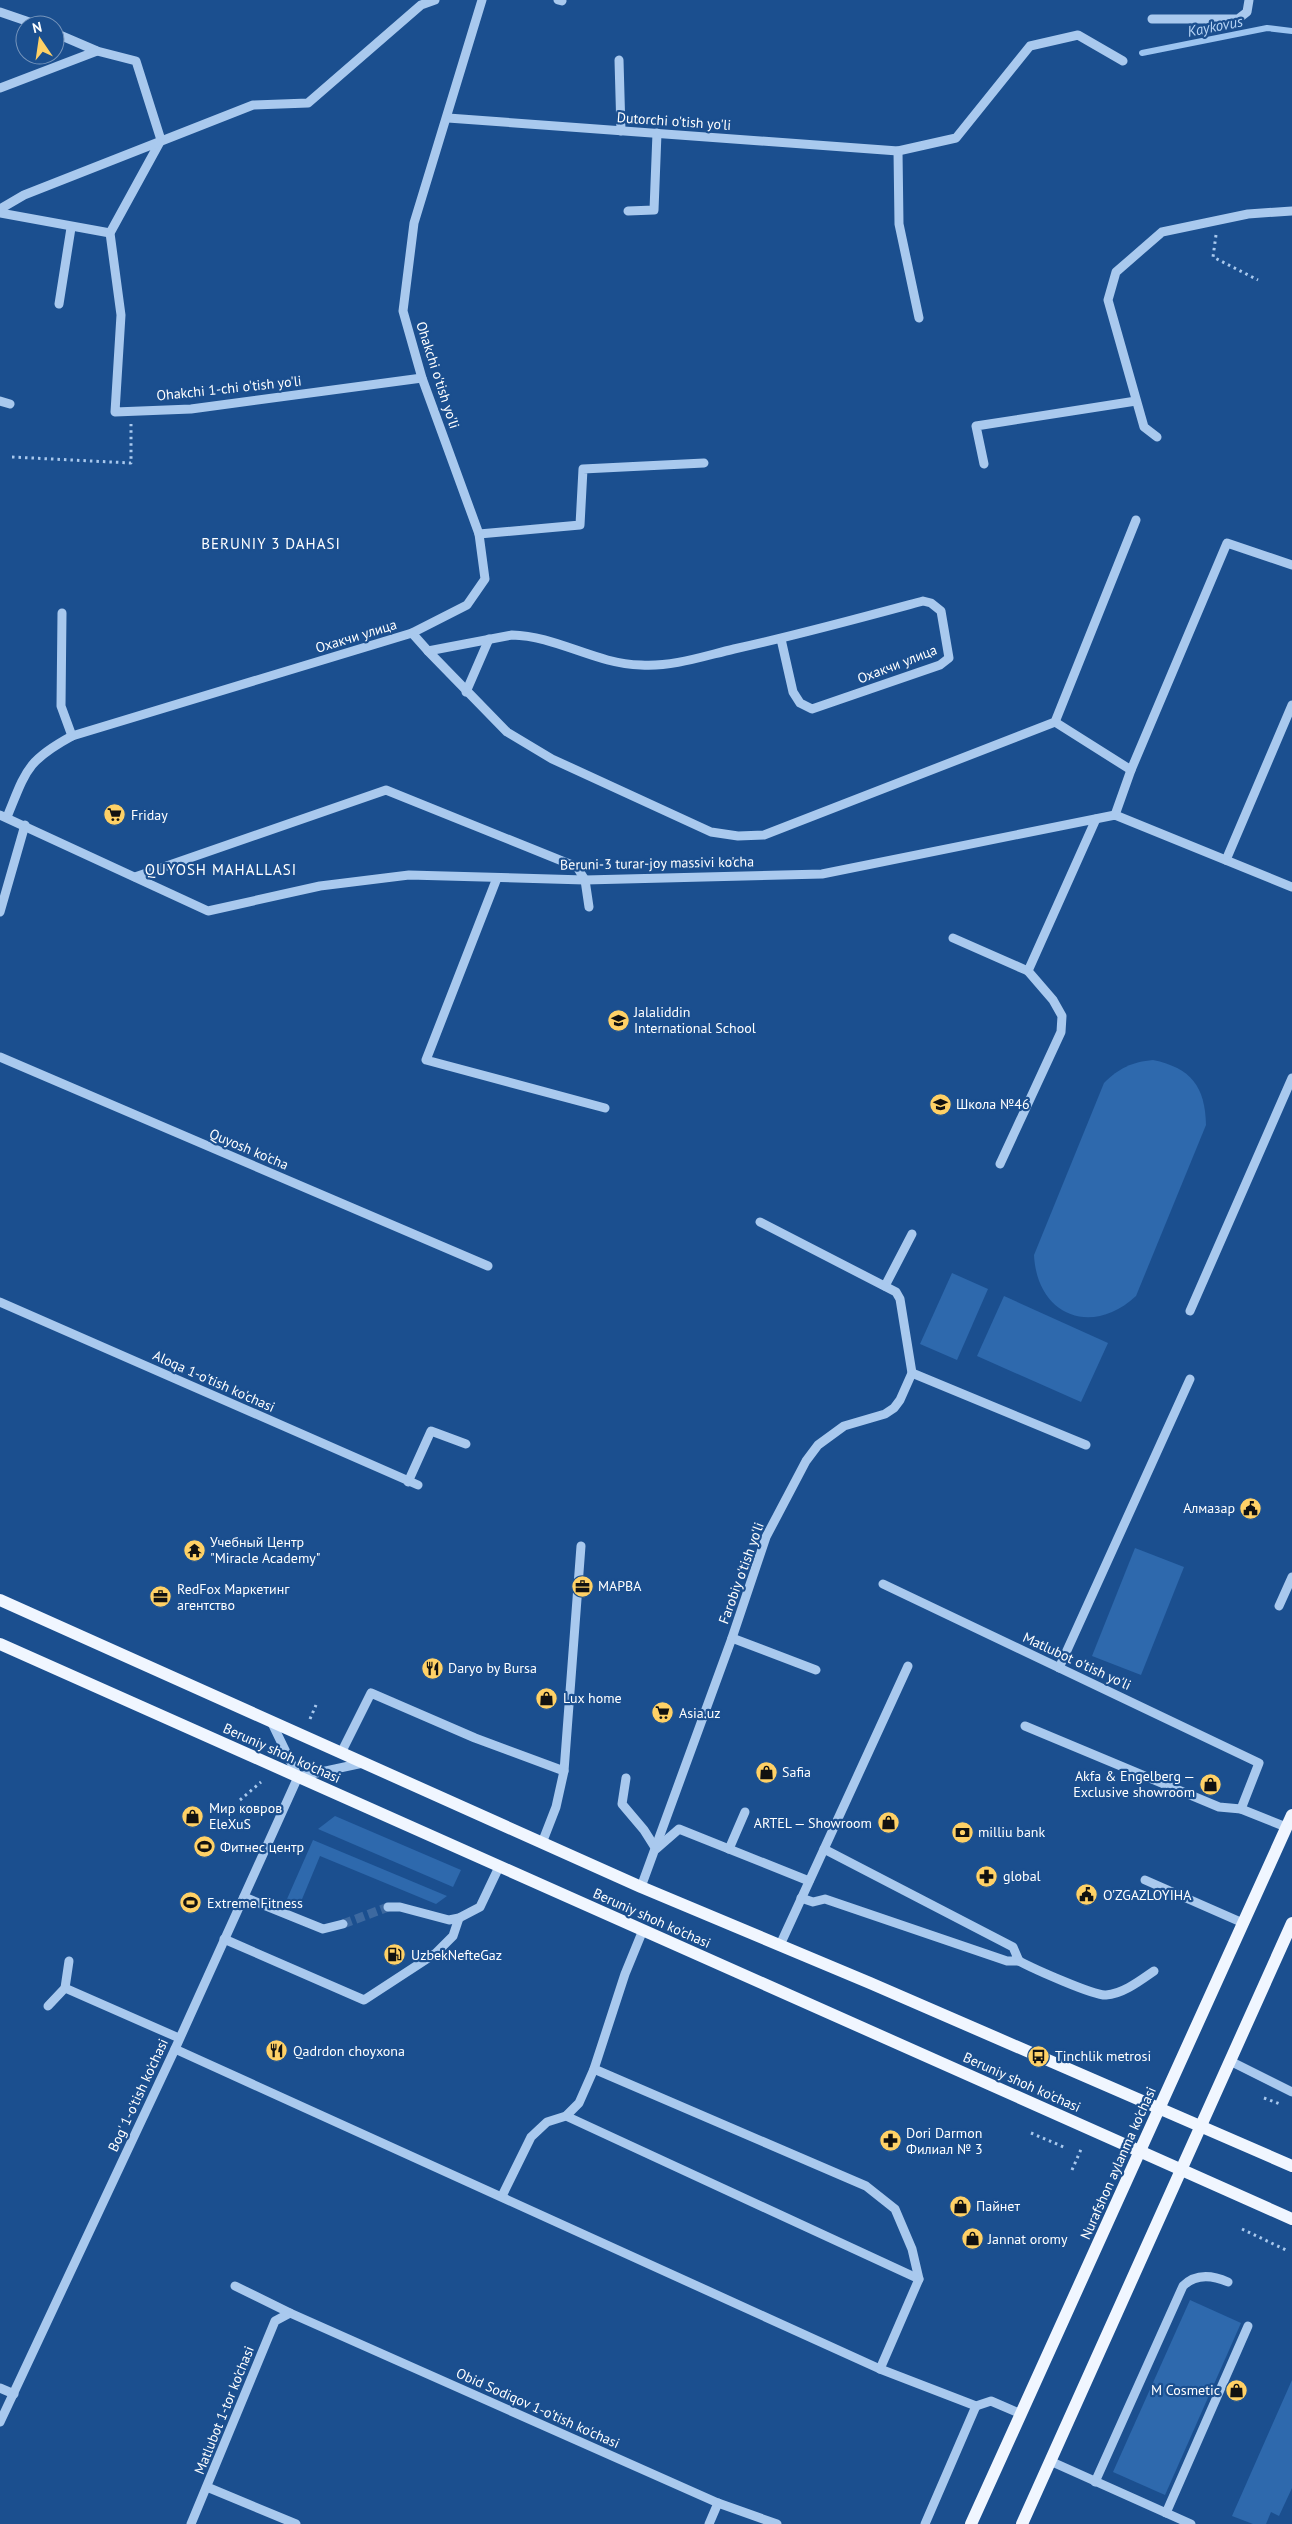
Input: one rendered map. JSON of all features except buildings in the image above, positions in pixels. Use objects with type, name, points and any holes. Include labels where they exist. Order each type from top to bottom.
[{"type":"main road","name":"Beruniy shoh ko'chasi","points":[[0,1600],[640,1887],[780,1945],[1292,2166]]},
{"type":"main road","name":"Beruniy shoh ko'chasi","points":[[0,1644],[1292,2220]]},
{"type":"main road","name":"Nurafshon aylanma ko'chasi","points":[[971,2524],[1292,1815]]},
{"type":"main road","points":[[1022,2524],[1230,2061],[1288,1944],[1292,1923]]},
{"type":"street","points":[[0,209],[24,195],[253,105],[308,103],[419,3],[435,0]]},
{"type":"street","name":"Ohakchi o'tish yo'li","points":[[412,633],[467,605],[485,579],[479,534],[422,378],[403,311],[414,223],[448,118],[482,0]]},
{"type":"street","points":[[1152,19],[1238,19],[1247,12],[1249,0]]},
{"type":"street","points":[[0,12],[15,17]]},
{"type":"street","name":"Dutorchi o'tish yo'li","points":[[448,118],[898,151],[956,138],[1030,46],[1078,35],[1123,61]]},
{"type":"street","points":[[0,213],[110,234],[161,140],[136,61],[97,51],[65,37]]},
{"type":"street","points":[[0,88],[97,51]]},
{"type":"street","points":[[619,60],[621,130]]},
{"type":"street","points":[[628,212],[654,210],[657,133]]},
{"type":"street","points":[[898,151],[899,224],[919,318]]},
{"type":"street","points":[[1157,437],[1144,428],[1108,300],[1116,272],[1162,232],[1248,214],[1292,211]]},
{"type":"street","points":[[59,304],[71,228]]},
{"type":"street","name":"Ohakchi 1-chi o'tish yo'li","points":[[110,234],[122,315],[115,412],[191,409],[422,378]]},
{"type":"street","points":[[984,464],[976,426],[1136,400]]},
{"type":"street","points":[[0,401],[10,404]]},
{"type":"street","points":[[479,534],[580,525],[583,469],[704,463]]},
{"type":"street","points":[[428,651],[466,692],[508,732],[552,759],[711,832],[738,836],[764,835],[1055,722],[1136,520]]},
{"type":"street","points":[[1292,565],[1227,543],[1131,770],[1115,815],[1292,886]]},
{"type":"street","name":"Охакчи улица","points":[[3,816],[31,762],[48,749],[72,736],[412,633],[428,651],[512,635],[536,636],[604,661],[653,666],[667,665],[781,638],[923,601],[931,603],[941,611],[949,658],[940,665],[812,709],[800,703],[793,692],[781,638]]},
{"type":"street","points":[[62,613],[61,706],[72,736]]},
{"type":"street","points":[[466,692],[489,639]]},
{"type":"street","points":[[1226,860],[1292,706]]},
{"type":"street","points":[[1055,722],[1131,770]]},
{"type":"street","points":[[135,877],[386,790],[577,867],[585,880],[590,907]]},
{"type":"street","name":"Beruni-3 turar-joy massivi ko'cha","points":[[25,825],[208,911],[320,886],[399,877],[585,880],[822,874],[1115,815]]},
{"type":"street","points":[[0,912],[25,825],[3,816]]},
{"type":"street","points":[[1028,971],[1096,819]]},
{"type":"street","points":[[497,878],[426,1060],[605,1108]]},
{"type":"street","points":[[953,938],[1028,971],[1058,1008],[1062,1016],[1061,1032],[1000,1164]]},
{"type":"street","name":"Quyosh ko'cha","points":[[0,1057],[488,1266]]},
{"type":"street","points":[[1190,1311],[1292,1078]]},
{"type":"street","points":[[760,1222],[896,1292],[900,1299],[912,1373],[1086,1445]]},
{"type":"street","points":[[885,1286],[912,1234]]},
{"type":"street","name":"Aloqa 1-o'tish ko'chasi","points":[[0,1302],[418,1485]]},
{"type":"street","name":"Farobiy o'tish yo'li","points":[[640,1887],[656,1849],[732,1638],[766,1537],[806,1462],[818,1445],[844,1426],[885,1414],[894,1408],[912,1373]]},
{"type":"street","points":[[1059,1668],[1190,1379]]},
{"type":"street","points":[[408,1482],[431,1431],[466,1444]]},
{"type":"street","points":[[542,1843],[556,1807],[564,1771],[581,1546]]},
{"type":"street","points":[[1279,1606],[1292,1577]]},
{"type":"street","name":"Matlubot o'tish yo'li","points":[[883,1584],[1259,1763],[1241,1809]]},
{"type":"street","points":[[732,1638],[816,1670]]},
{"type":"street","points":[[780,1945],[908,1666]]},
{"type":"street","points":[[342,1753],[371,1693],[475,1738],[564,1771]]},
{"type":"street","points":[[271,1721],[298,1777],[364,1763]]},
{"type":"street","points":[[1025,1726],[1219,1807],[1241,1809],[1286,1827]]},
{"type":"street","name":"Bog' 1-o'tish ko'chasi","points":[[0,2422],[175,2049],[298,1777]]},
{"type":"street","points":[[626,1778],[622,1804],[644,1830],[656,1849],[679,1829],[809,1881]]},
{"type":"street","points":[[729,1849],[746,1812]]},
{"type":"street","points":[[824,1848],[1013,1947],[1019,1961]]},
{"type":"street","points":[[388,1907],[400,1907],[449,1920],[459,1918],[480,1907],[499,1867]]},
{"type":"street","points":[[1145,1880],[1243,1923]]},
{"type":"street","points":[[244,1897],[323,1929],[343,1924]]},
{"type":"street","points":[[801,1898],[813,1902],[825,1899],[1007,1961],[1019,1961],[1041,1973],[1105,1996],[1132,1986],[1154,1970]]},
{"type":"street","points":[[224,1939],[364,2000],[436,1953],[453,1936],[459,1918]]},
{"type":"street","points":[[502,2196],[531,2137],[547,2122],[566,2116],[579,2103],[594,2069],[625,1974],[643,1930]]},
{"type":"street","points":[[48,2006],[65,1988],[68,1962]]},
{"type":"street","points":[[65,1988],[179,2038]]},
{"type":"street","points":[[175,2049],[880,2369],[976,2406],[991,2401],[1021,2414]]},
{"type":"street","points":[[1230,2061],[1292,2092]]},
{"type":"street","points":[[594,2069],[866,2186],[895,2209],[912,2249],[919,2279],[880,2369]]},
{"type":"street","points":[[566,2116],[919,2279]]},
{"type":"street","points":[[1095,2482],[1180,2291],[1188,2281],[1198,2276],[1216,2277],[1228,2282]]},
{"type":"street","name":"Obid Sodiqov 1-o'tish ko'chasi","points":[[235,2286],[290,2313],[718,2503],[777,2524]]},
{"type":"street","name":"Matlubot 1-tor ko'chasi","points":[[191,2524],[275,2322],[290,2313]]},
{"type":"street","points":[[1166,2513],[1248,2326]]},
{"type":"street","points":[[0,2388],[14,2394]]},
{"type":"street","points":[[925,2524],[976,2406]]},
{"type":"street","points":[[1050,2461],[1191,2524]]},
{"type":"street","points":[[207,2488],[296,2524]]},
{"type":"street","points":[[709,2524],[718,2503]]},
{"type":"path","points":[[1219,220],[1213,257],[1258,280]]},
{"type":"path","points":[[12,457],[131,463],[131,411]]},
{"type":"path","points":[[310,1719],[316,1705]]},
{"type":"path","points":[[240,1800],[261,1782]]},
{"type":"path","points":[[1031,2133],[1066,2148]]},
{"type":"path","points":[[1072,2170],[1082,2147]]},
{"type":"path","points":[[1242,2229],[1286,2250]]},
{"type":"shaded area","points":[[1153,1060],[1177,1068],[1193,1081],[1199,1089],[1203,1100],[1206,1125],[1136,1296],[1119,1309],[1102,1315],[1085,1317],[1070,1314],[1056,1306],[1045,1293],[1037,1276],[1034,1255],[1104,1083],[1115,1073],[1126,1067],[1139,1062]]},
{"type":"shaded area","points":[[952,1273],[988,1289],[957,1360],[920,1344]]},
{"type":"shaded area","points":[[1004,1296],[1108,1343],[1081,1402],[977,1356]]},
{"type":"shaded area","points":[[1135,1548],[1184,1567],[1141,1675],[1092,1656]]},
{"type":"shaded area","points":[[335,1816],[461,1870],[453,1887],[318,1829]]},
{"type":"shaded area","points":[[313,1840],[447,1896],[436,1904],[320,1856],[300,1904],[287,1899]]},
{"type":"shaded area","points":[[1190,2300],[1241,2323],[1165,2495],[1113,2472]]},
{"type":"shaded area","points":[[1292,2380],[1292,2488],[1279,2516],[1271,2512],[1266,2524],[1253,2524],[1232,2516]]},
{"type":"waterway","name":"Kaykovus","points":[[1142,53],[1267,28],[1292,31]]},
{"type":"tunnel","points":[[343,1924],[388,1907]]},
{"type":"place","name":"Friday","points":[[115,815]]},
{"type":"place","name":"Jalaliddin International School","points":[[618,1020]]},
{"type":"place","name":"Школа №46","points":[[940,1104]]},
{"type":"place","name":"Алмазар","points":[[1251,1508]]},
{"type":"place","name":"Учебный Центр \"Miracle Academy\"","points":[[194,1550]]},
{"type":"place","name":"МАРВА","points":[[582,1586]]},
{"type":"place","name":"RedFox Маркетинг агентство","points":[[161,1597]]},
{"type":"place","name":"Daryo by Bursa","points":[[432,1668]]},
{"type":"place","name":"Lux home","points":[[547,1698]]},
{"type":"place","name":"Asia.uz","points":[[663,1713]]},
{"type":"place","name":"Safia","points":[[766,1772]]},
{"type":"place","name":"Akfa & Engelberg — Exclusive showroom","points":[[1211,1784]]},
{"type":"place","name":"Мир ковров EleXuS","points":[[193,1816]]},
{"type":"place","name":"ARTEL — Showroom","points":[[888,1823]]},
{"type":"place","name":"milliu bank","points":[[962,1832]]},
{"type":"place","name":"Фитнес центр","points":[[204,1847]]},
{"type":"place","name":"global","points":[[987,1876]]},
{"type":"place","name":"O'ZGAZLOYIHA","points":[[1087,1895]]},
{"type":"place","name":"Extreme Fitness","points":[[191,1903]]},
{"type":"place","name":"UzbekNefteGaz","points":[[395,1955]]},
{"type":"place","name":"Qadrdon choyxona","points":[[277,2051]]},
{"type":"place","name":"Tinchlik metrosi","points":[[1039,2056]]},
{"type":"place","name":"Dori Darmon Филиал № 3","points":[[890,2141]]},
{"type":"place","name":"Пайнет","points":[[960,2206]]},
{"type":"place","name":"Jannat oromy","points":[[972,2239]]},
{"type":"place","name":"M Cosmetic","points":[[1236,2390]]},
{"type":"district","name":"BERUNIY 3 DAHASI","points":[[271,543]]},
{"type":"district","name":"QUYOSH MAHALLASI","points":[[221,869]]}]
